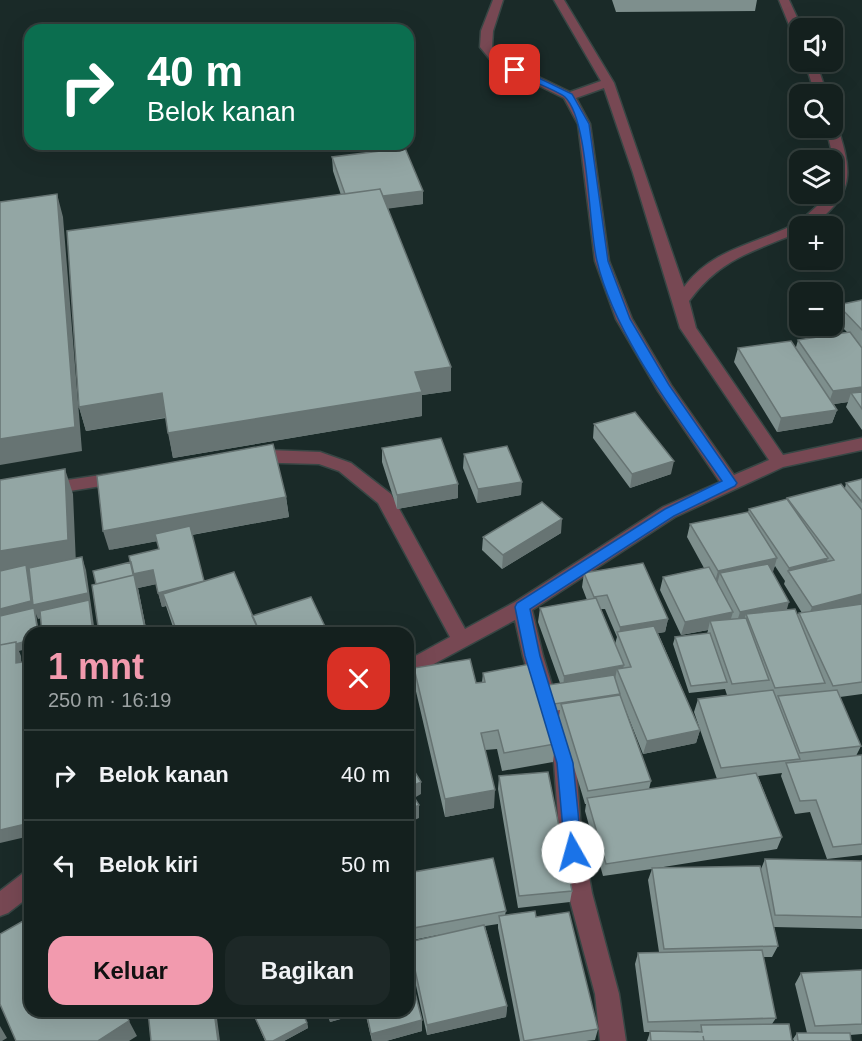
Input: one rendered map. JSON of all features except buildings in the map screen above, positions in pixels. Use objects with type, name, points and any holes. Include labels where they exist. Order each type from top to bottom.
[{"type":"street","points":[[498,0],[487,31],[486,47],[497,61],[569,96],[584,124],[602,261],[624,319],[664,387],[730,483]]},
{"type":"street","points":[[559,0],[608,83],[640,172],[688,328],[779,462]]},
{"type":"street","points":[[784,0],[792,18]]},
{"type":"street","points":[[569,96],[608,83]]},
{"type":"street","points":[[816,216],[827,209],[840,189],[842,159],[835,138]]},
{"type":"street","points":[[681,301],[696,281],[724,258],[789,231]]},
{"type":"street","points":[[414,667],[522,607],[669,512],[779,462],[862,444]]},
{"type":"street","points":[[233,461],[268,456],[320,458],[345,467],[385,499],[462,641]]},
{"type":"street","points":[[0,496],[140,475]]},
{"type":"street","points":[[522,607],[532,656],[565,763],[570,831],[580,893],[607,994],[613,1041]]},
{"type":"street","points":[[0,904],[24,886]]},
{"type":"route","points":[[515,70],[569,96],[584,124],[602,261],[624,319],[664,387],[730,483],[669,512],[522,607],[532,656],[565,763],[573,852]]}]
